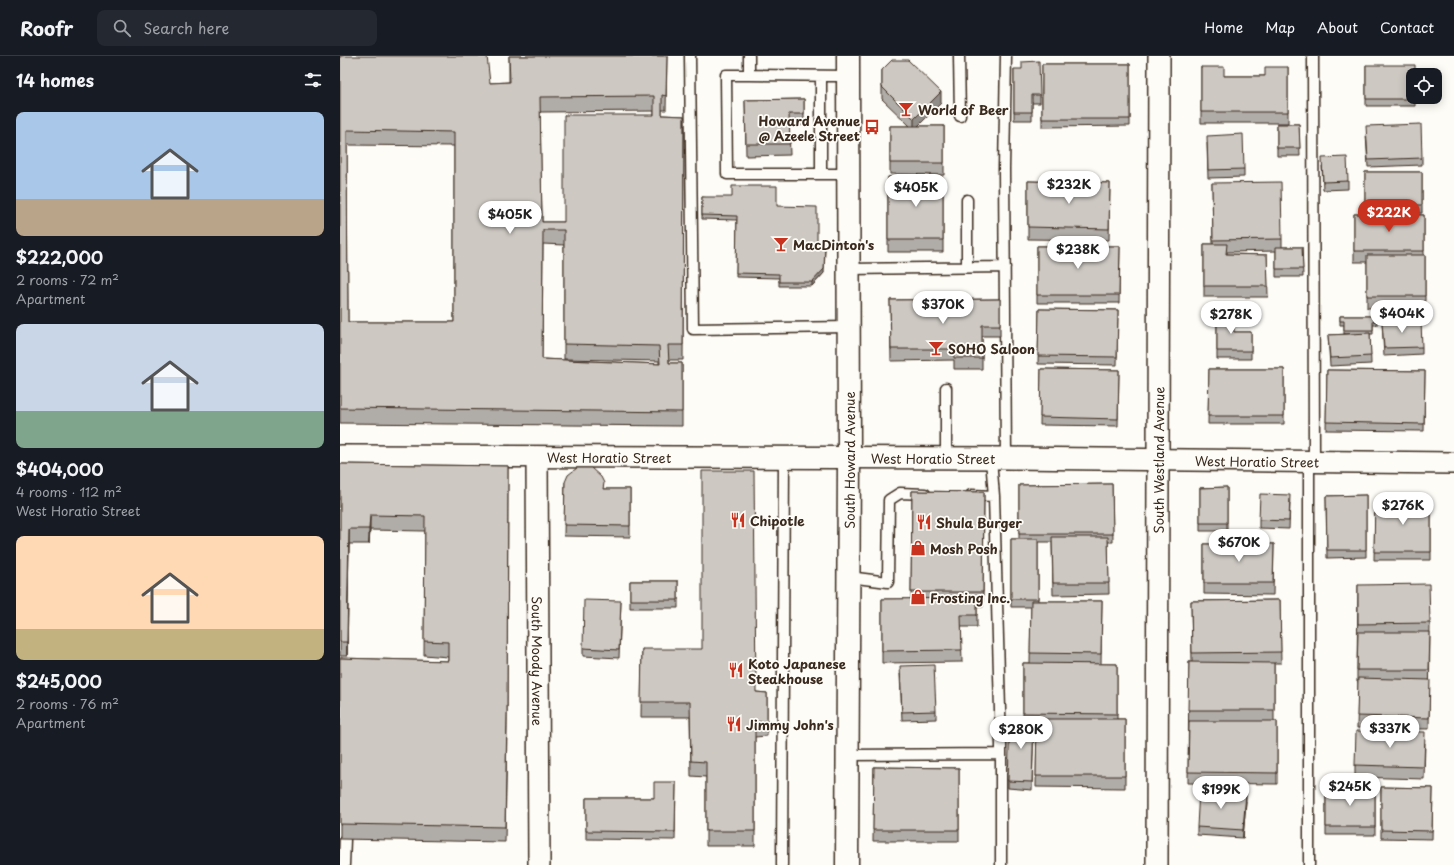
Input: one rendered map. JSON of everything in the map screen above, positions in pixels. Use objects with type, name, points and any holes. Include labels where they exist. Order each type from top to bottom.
[{"type":"main road","name":"South Howard Avenue","points":[[847,865],[849,577],[848,66]]},
{"type":"street","name":"South Westland Avenue","points":[[1157,865],[1159,56]]},
{"type":"street","name":"West Horatio Street","points":[[340,456],[998,458],[1454,463]]},
{"type":"street","name":"South Moody Avenue","points":[[537,457],[539,865]]},
{"type":"lane","points":[[690,56],[693,329],[849,327]]},
{"type":"lane","points":[[749,56],[749,75]]},
{"type":"lane","points":[[959,56],[960,116]]},
{"type":"lane","points":[[1001,865],[1001,754],[994,496],[998,458],[1005,267],[1004,169],[1006,56]]},
{"type":"lane","points":[[1309,865],[1312,56]]},
{"type":"lane","points":[[848,66],[821,76],[726,76],[727,174],[848,174]]},
{"type":"lane","points":[[821,76],[821,174]]},
{"type":"lane","points":[[967,200],[967,267]]},
{"type":"lane","points":[[849,269],[1005,267]]},
{"type":"lane","points":[[946,388],[946,458]]},
{"type":"lane","points":[[782,865],[784,458]]},
{"type":"lane","points":[[849,577],[888,582],[889,500],[900,493],[939,494]]},
{"type":"lane","points":[[963,495],[994,496]]},
{"type":"lane","points":[[848,755],[1001,754]]},
{"type":"lane","points":[[344,865],[345,839]]},
{"type":"building","points":[[340,56],[487,56],[490,83],[510,82],[509,56],[667,56],[666,96],[662,95],[662,115],[684,116],[683,345],[668,345],[669,363],[682,363],[682,412],[340,408]],"holes":[[[654,96],[654,115],[564,115],[564,222],[542,222],[540,97]],[[347,130],[454,132],[454,322],[348,322]],[[543,230],[564,230],[564,344],[659,346],[660,364],[542,359]]]},
{"type":"building","points":[[892,60],[908,60],[941,92],[914,119],[882,87],[882,70]]},
{"type":"building","points":[[1039,61],[1040,95],[1032,95],[1032,112],[1014,112],[1014,69],[1022,69],[1022,62]]},
{"type":"building","points":[[1042,64],[1130,64],[1130,119],[1042,119]]},
{"type":"building","points":[[1366,65],[1415,65],[1415,68],[1406,68],[1406,99],[1366,99]]},
{"type":"building","points":[[1201,67],[1224,67],[1224,76],[1265,76],[1265,67],[1288,67],[1288,112],[1201,112]]},
{"type":"building","points":[[804,99],[804,114],[789,114],[790,144],[746,144],[745,100]]},
{"type":"building","points":[[1277,124],[1299,124],[1300,148],[1277,148]]},
{"type":"building","points":[[1421,124],[1422,158],[1368,160],[1366,126]]},
{"type":"building","points":[[890,126],[944,126],[944,163],[890,163]]},
{"type":"building","points":[[1243,134],[1244,169],[1208,170],[1207,136]]},
{"type":"building","points":[[1347,157],[1348,181],[1323,182],[1322,158]]},
{"type":"building","points":[[1365,172],[1422,172],[1422,205],[1365,205]]},
{"type":"building","points":[[888,177],[943,177],[943,240],[888,240]]},
{"type":"building","points":[[1028,181],[1110,183],[1109,229],[1028,227]]},
{"type":"building","points":[[1281,182],[1282,239],[1213,240],[1212,183]]},
{"type":"building","points":[[732,186],[777,186],[777,206],[817,207],[817,245],[825,245],[824,269],[812,282],[779,282],[779,274],[736,273],[737,216],[702,215],[702,197],[732,197]]},
{"type":"building","points":[[1354,214],[1424,215],[1424,251],[1354,251]]},
{"type":"building","points":[[1204,244],[1227,244],[1226,254],[1267,255],[1268,286],[1204,286]]},
{"type":"building","points":[[1037,246],[1120,246],[1119,295],[1037,295]]},
{"type":"building","points":[[1276,247],[1302,247],[1303,269],[1276,269]]},
{"type":"building","points":[[1367,255],[1425,255],[1425,296],[1367,296]]},
{"type":"building","name":"SOHO Saloon","points":[[1000,299],[1000,325],[982,325],[982,358],[954,358],[954,349],[891,349],[890,300]]},
{"type":"building","points":[[1039,309],[1118,310],[1117,357],[1038,356]]},
{"type":"building","points":[[1217,313],[1234,313],[1234,332],[1251,332],[1251,351],[1217,351]]},
{"type":"building","points":[[1340,316],[1377,316],[1377,321],[1373,321],[1373,330],[1344,330],[1344,321],[1340,321]]},
{"type":"building","points":[[1421,321],[1422,347],[1384,348],[1382,322]]},
{"type":"building","points":[[1370,333],[1371,356],[1330,358],[1328,335]]},
{"type":"building","points":[[1041,369],[1119,370],[1118,419],[1040,417]]},
{"type":"building","points":[[1209,369],[1284,369],[1284,416],[1208,416]]},
{"type":"building","points":[[1327,370],[1425,371],[1424,424],[1326,422]]},
{"type":"building","points":[[340,464],[508,466],[505,827],[340,824],[340,658],[448,661],[448,642],[424,641],[425,516],[370,515],[369,529],[349,529],[347,642],[340,642]]},
{"type":"building","points":[[577,468],[591,468],[601,477],[604,483],[603,489],[630,489],[630,526],[564,525],[565,482],[568,475]]},
{"type":"building","points":[[702,471],[754,471],[756,692],[767,693],[767,721],[755,722],[755,831],[706,831],[706,762],[691,761],[690,702],[641,702],[642,649],[702,649]]},
{"type":"building","points":[[1112,484],[1113,534],[1019,534],[1019,485]]},
{"type":"building","points":[[1227,487],[1227,523],[1200,523],[1200,488]]},
{"type":"building","points":[[912,491],[984,492],[983,592],[911,592]]},
{"type":"building","points":[[1260,494],[1290,495],[1289,521],[1259,520]]},
{"type":"building","points":[[1366,495],[1366,550],[1327,550],[1326,496]]},
{"type":"building","points":[[1375,500],[1431,500],[1431,552],[1374,552]]},
{"type":"building","points":[[1052,537],[1108,537],[1109,583],[1053,583]]},
{"type":"building","points":[[1011,539],[1038,539],[1038,599],[1011,599]]},
{"type":"building","points":[[1204,544],[1274,544],[1273,583],[1204,583]]},
{"type":"building","points":[[630,581],[678,581],[678,600],[630,600]]},
{"type":"building","points":[[1429,584],[1430,623],[1358,624],[1358,585]]},
{"type":"building","points":[[977,598],[977,615],[961,615],[962,650],[882,651],[882,599]]},
{"type":"building","points":[[584,600],[621,601],[619,650],[583,648]]},
{"type":"building","points":[[1280,600],[1281,652],[1192,653],[1191,601]]},
{"type":"building","points":[[1031,601],[1102,601],[1101,654],[1030,653]]},
{"type":"building","points":[[1358,632],[1430,632],[1429,670],[1357,670]]},
{"type":"building","points":[[1189,662],[1274,663],[1274,710],[1188,710]]},
{"type":"building","points":[[1023,663],[1117,664],[1117,714],[1023,713]]},
{"type":"building","points":[[934,665],[936,711],[902,712],[900,666]]},
{"type":"building","points":[[1358,678],[1430,680],[1429,718],[1357,716]]},
{"type":"building","points":[[1010,718],[1034,719],[1032,782],[1008,781]]},
{"type":"building","points":[[1037,719],[1125,719],[1125,776],[1036,776]]},
{"type":"building","points":[[1189,721],[1277,721],[1277,773],[1188,772]]},
{"type":"building","points":[[1356,731],[1425,732],[1424,767],[1355,765]]},
{"type":"building","points":[[874,767],[959,768],[959,830],[873,830]]},
{"type":"building","points":[[654,782],[676,782],[675,832],[586,831],[586,798],[654,798]]},
{"type":"building","points":[[1326,787],[1375,787],[1375,827],[1326,827]]},
{"type":"building","points":[[1381,787],[1433,788],[1432,831],[1381,830]]},
{"type":"building","points":[[1199,790],[1246,793],[1243,830],[1197,827]]},
{"type":"place","name":"World of Beer","points":[[906,109]]},
{"type":"place","name":"Howard Avenue @ Azeele Street","points":[[872,127]]},
{"type":"place","name":"MacDinton's","points":[[781,244]]},
{"type":"place","name":"SOHO Saloon","points":[[936,348]]},
{"type":"place","name":"Chipotle","points":[[738,520]]},
{"type":"place","name":"Shula Burger","points":[[924,522]]},
{"type":"place","name":"Mosh Posh","points":[[918,548]]},
{"type":"place","name":"Frosting Inc.","points":[[918,597]]},
{"type":"place","name":"Koto Japanese Steakhouse","points":[[736,670]]},
{"type":"place","name":"Jimmy John's","points":[[734,724]]}]
